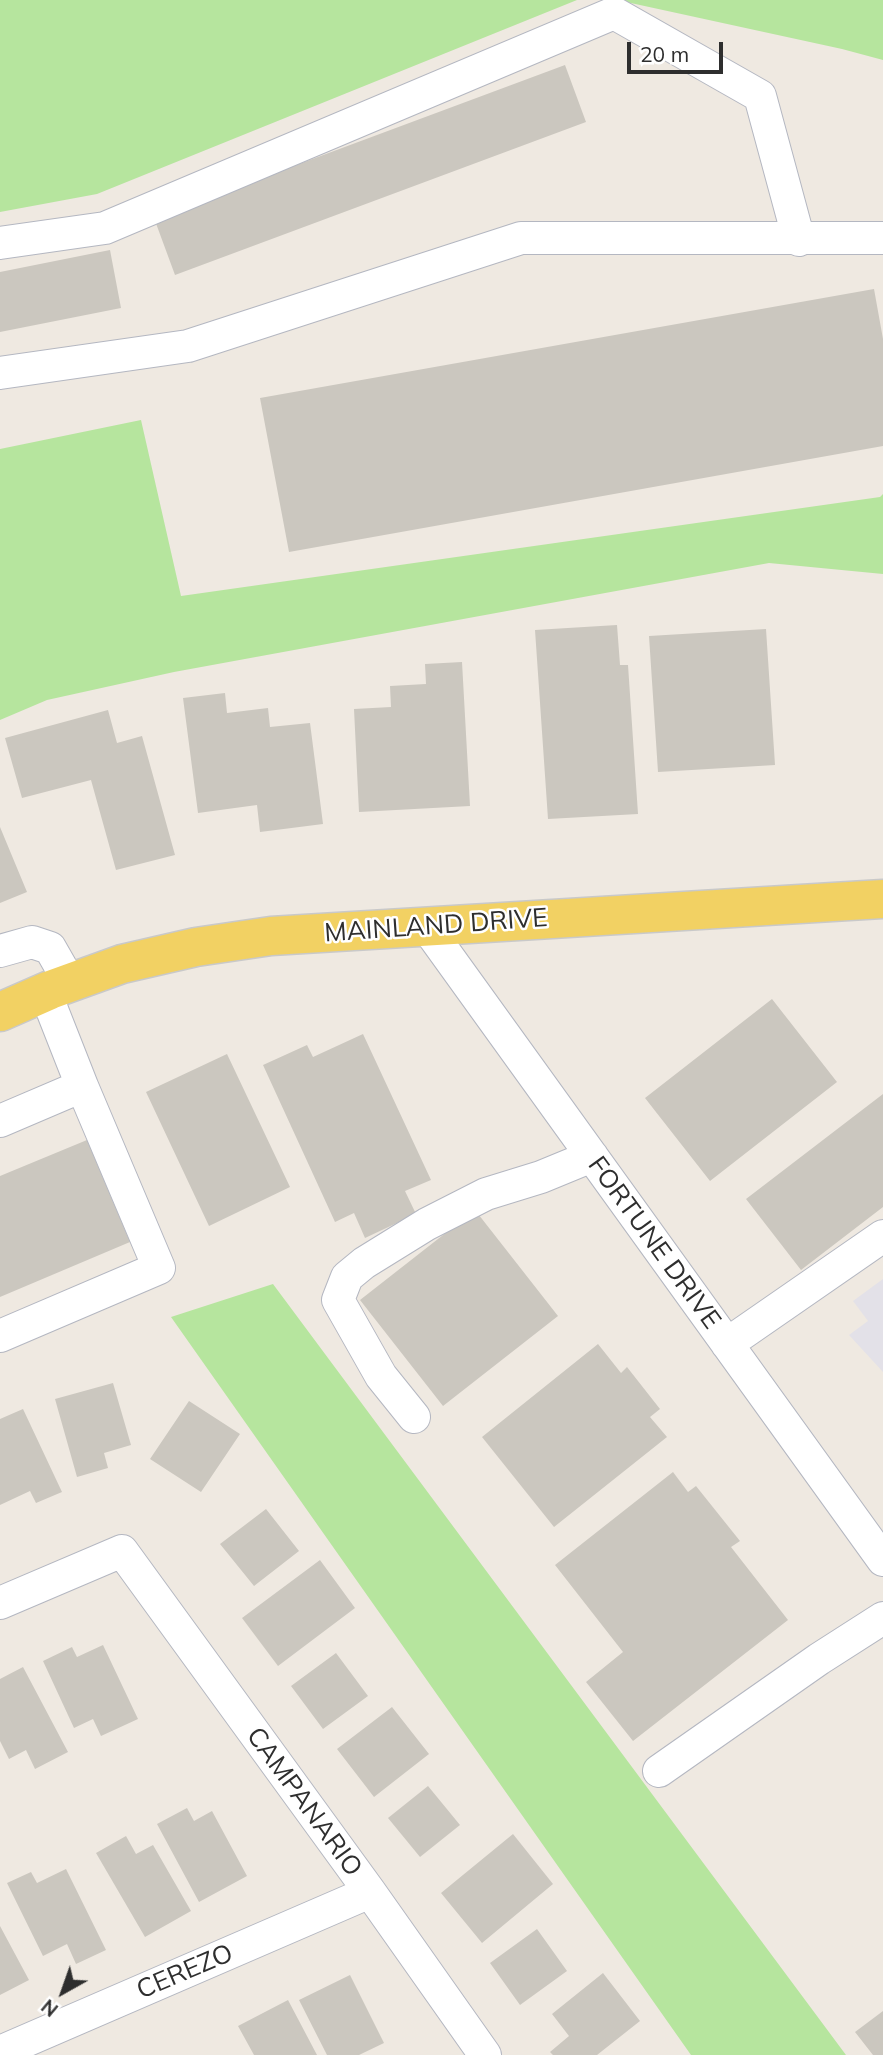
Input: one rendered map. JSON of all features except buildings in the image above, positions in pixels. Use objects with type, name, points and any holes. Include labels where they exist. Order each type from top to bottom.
[{"type":"main road","name":"MAINLAND DRIVE","points":[[0,1012],[122,964],[196,947],[271,936],[883,899]]},
{"type":"street","points":[[0,243],[105,228],[614,13],[760,96],[799,240]]},
{"type":"street","points":[[0,373],[188,346],[521,238],[883,238]]},
{"type":"street","name":"FORTUNE DRIVE","points":[[426,926],[883,1560]]},
{"type":"street","points":[[0,951],[32,942],[50,948],[57,988],[82,1086],[159,1268],[0,1336]]},
{"type":"street","points":[[0,1121],[82,1086]]},
{"type":"street","points":[[414,1418],[381,1376],[338,1300],[347,1277],[364,1263],[427,1224],[486,1194],[541,1177],[592,1156]]},
{"type":"street","points":[[727,1344],[883,1236]]},
{"type":"street","name":"CAMPANARIO","points":[[0,1604],[122,1551],[485,2055]]},
{"type":"street","points":[[659,1771],[819,1659],[883,1618]]},
{"type":"street","name":"CEREZO","points":[[0,2052],[370,1892]]},
{"type":"shaded area","points":[[883,1279],[883,1372],[849,1335],[868,1321],[853,1301]]},
{"type":"green space","points":[[0,0],[577,0],[97,194],[0,212]]},
{"type":"green space","points":[[617,0],[883,0],[883,60],[842,49]]},
{"type":"green space","points":[[141,420],[181,596],[880,497],[883,494],[883,574],[769,563],[174,672],[47,700],[0,720],[0,449]]},
{"type":"green space","points":[[273,1284],[846,2055],[691,2055],[171,1317]]}]
